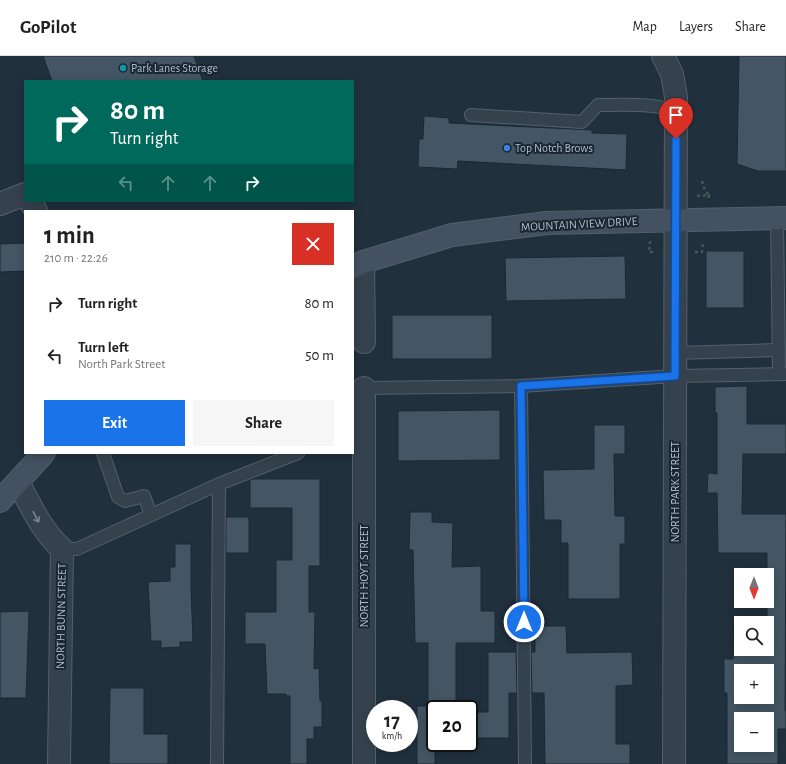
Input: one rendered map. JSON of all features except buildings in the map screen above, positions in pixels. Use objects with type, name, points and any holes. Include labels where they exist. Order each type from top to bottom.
[{"type":"street","name":"NORTH PARK STREET","points":[[663,56],[672,74],[676,97],[674,764]]},
{"type":"street","points":[[0,204],[24,194]]},
{"type":"street","name":"MOUNTAIN VIEW DRIVE","points":[[358,265],[452,235],[548,223],[782,218]]},
{"type":"street","points":[[358,265],[364,342]]},
{"type":"street","name":"NORTH HOYT STREET","points":[[364,388],[358,430],[364,764]]},
{"type":"street","points":[[0,501],[43,454]]},
{"type":"street","name":"NORTH BUNN STREET","points":[[18,482],[41,526],[51,539],[62,549],[59,764]]},
{"type":"lane","points":[[471,115],[582,122],[598,105],[640,105],[676,110]]},
{"type":"lane","points":[[364,388],[521,386],[675,376],[782,374],[779,350],[782,218]]},
{"type":"lane","points":[[675,353],[779,350]]},
{"type":"lane","points":[[521,386],[525,764]]},
{"type":"lane","points":[[103,454],[118,497],[125,501],[144,496],[151,515]]},
{"type":"lane","points":[[62,549],[77,549],[219,484],[295,454]]},
{"type":"lane","points":[[218,764],[219,484]]},
{"type":"place","name":"Park Lanes Storage","points":[[123,68]]},
{"type":"place","name":"Top Notch Brows","points":[[507,148]]},
{"type":"route","points":[[524,622],[521,386],[675,376],[676,139]]}]
